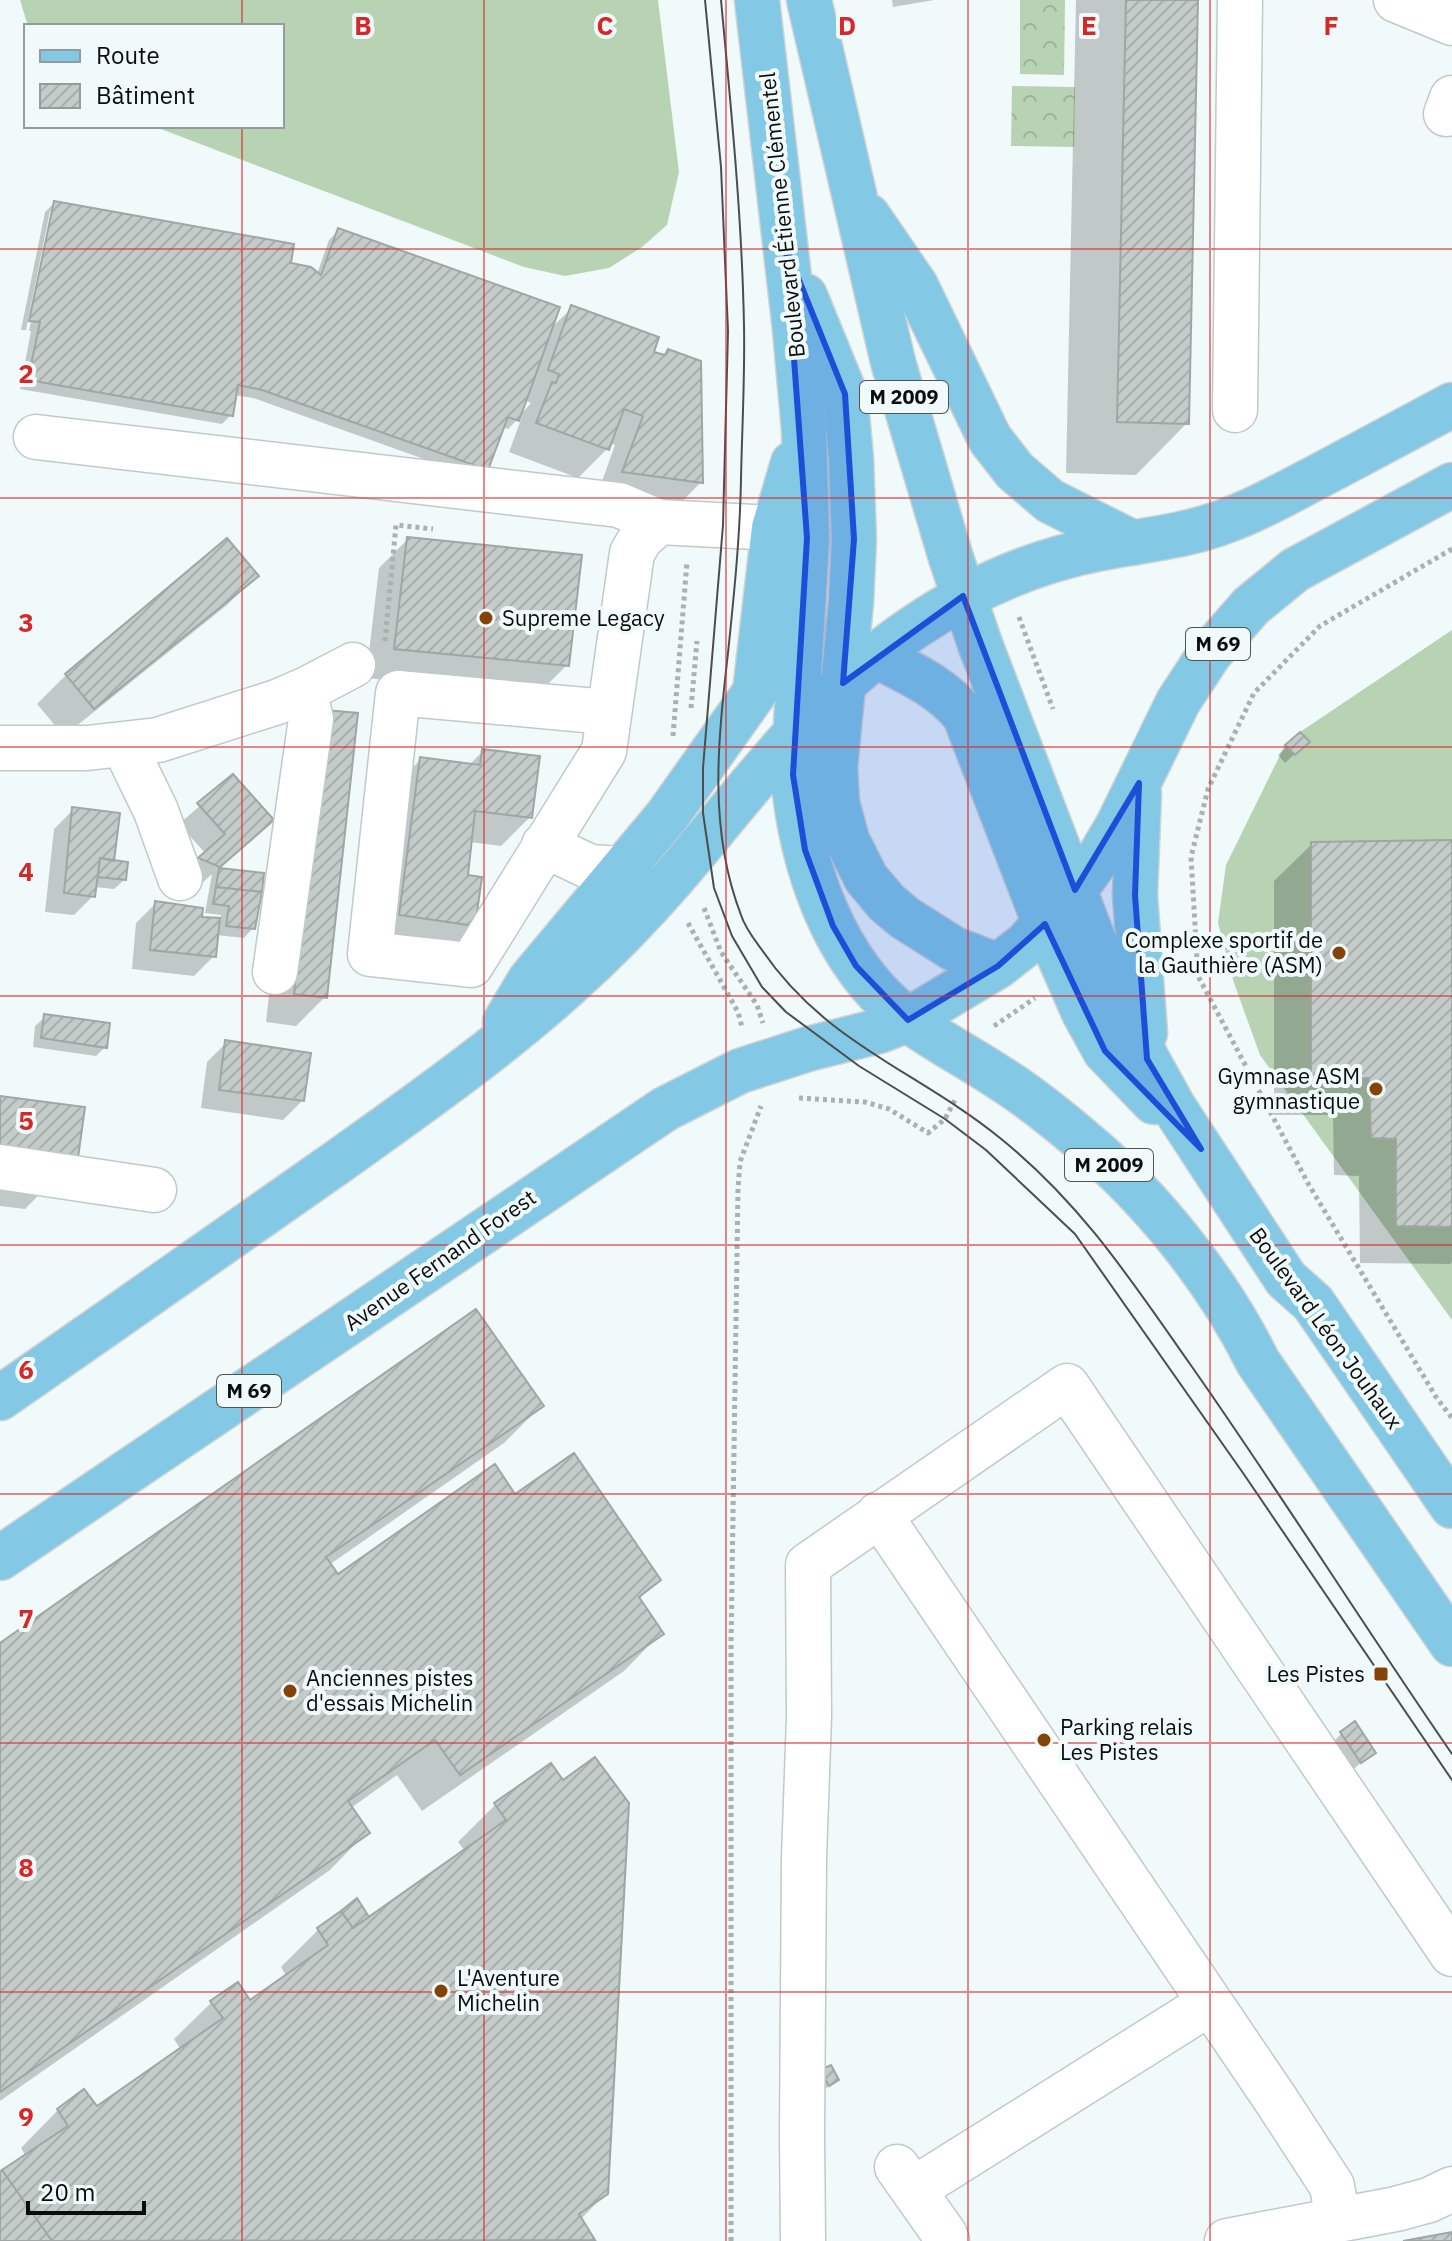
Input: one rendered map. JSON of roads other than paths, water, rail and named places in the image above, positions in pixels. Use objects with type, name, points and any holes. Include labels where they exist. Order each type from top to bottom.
[{"type":"main road","name":"Boulevard Étienne Clémentel","points":[[757,0],[804,431]]},
{"type":"main road","name":"M 2009","points":[[809,0],[893,362],[963,596],[1093,939],[1147,1059],[1201,1149]]},
{"type":"main road","points":[[853,194],[916,286],[990,439],[1015,471],[1050,501],[1133,543]]},
{"type":"main road","points":[[786,248],[845,394],[859,669],[835,767],[837,803],[847,840],[866,878],[887,903],[954,949],[998,966]]},
{"type":"main road","points":[[0,1398],[269,1210],[488,1051],[567,986],[628,927],[795,733],[859,669],[963,596],[1059,558],[1168,538],[1230,520],[1452,405]]},
{"type":"main road","points":[[488,1051],[530,980],[703,768],[755,692],[774,528],[804,431]]},
{"type":"main road","name":"M 2009","points":[[804,431],[807,538],[793,775],[796,810],[805,850],[833,926],[856,966],[908,1020],[1041,1107],[1084,1141],[1124,1179],[1201,1270],[1238,1321],[1258,1362],[1452,1644]]},
{"type":"main road","name":"M 69","points":[[908,1020],[998,966],[1026,944],[1075,890],[1101,854],[1178,702],[1210,653],[1251,606],[1295,570],[1452,485]]},
{"type":"main road","points":[[859,669],[930,684],[953,700],[965,716],[1045,924],[1084,1013],[1105,1051],[1201,1149]]},
{"type":"main road","points":[[1139,783],[1135,895],[1147,1059]]},
{"type":"main road","name":"Avenue Fernand Forest","points":[[0,1558],[626,1134],[704,1087],[753,1066],[908,1020]]},
{"type":"main road","name":"Boulevard Léon Jouhaux","points":[[1201,1149],[1286,1279],[1313,1303],[1452,1506]]},
{"type":"street","points":[[1235,410],[1240,0]]},
{"type":"street","points":[[1396,0],[1452,23]]},
{"type":"street","points":[[36,437],[619,505],[674,524],[774,528]]},
{"type":"street","points":[[607,712],[398,693],[370,954],[471,965],[604,751],[607,712],[632,553],[641,538],[674,524]]},
{"type":"street","points":[[0,748],[87,748],[158,740],[304,691],[353,665]]},
{"type":"street","points":[[275,972],[311,719],[304,691]]},
{"type":"street","points":[[124,745],[171,846],[180,878]]},
{"type":"street","points":[[544,845],[590,867],[622,869]]},
{"type":"street","points":[[544,845],[573,886],[585,912]]},
{"type":"street","points":[[0,1167],[154,1190]]},
{"type":"street","points":[[803,2241],[808,1565],[1067,1386],[1452,1954]]},
{"type":"street","points":[[879,1514],[1332,2186],[1338,2220]]},
{"type":"street","points":[[947,2241],[905,2177],[1210,2003]]},
{"type":"street","points":[[1227,2241],[1396,2209],[1429,2200],[1452,2189]]},
{"type":"tram line","points":[[705,0],[721,167],[728,331],[723,525],[703,768],[703,813],[714,888],[732,936],[762,987],[786,1012],[859,1066],[945,1119],[986,1150],[1075,1234],[1243,1473],[1452,1780]]},
{"type":"tram line","points":[[721,0],[738,203],[744,345],[739,522],[718,785],[724,850],[743,920],[787,982],[814,1009],[843,1033],[1000,1138],[1056,1189],[1080,1216],[1125,1273],[1223,1412],[1452,1754]]},
{"type":"place","name":"Supreme Legacy","points":[[486,618]]},
{"type":"place","name":"Complexe sportif de la Gauthière (ASM)","points":[[1339,953]]},
{"type":"place","name":"Gymnase ASM gymnastique","points":[[1376,1089]]},
{"type":"place","name":"Les Pistes","points":[[1381,1674]]},
{"type":"place","name":"Anciennes pistes d'essais Michelin","points":[[290,1691]]},
{"type":"place","name":"Parking relais Les Pistes","points":[[1044,1740]]},
{"type":"place","name":"L'Aventure Michelin","points":[[441,1991]]}]
